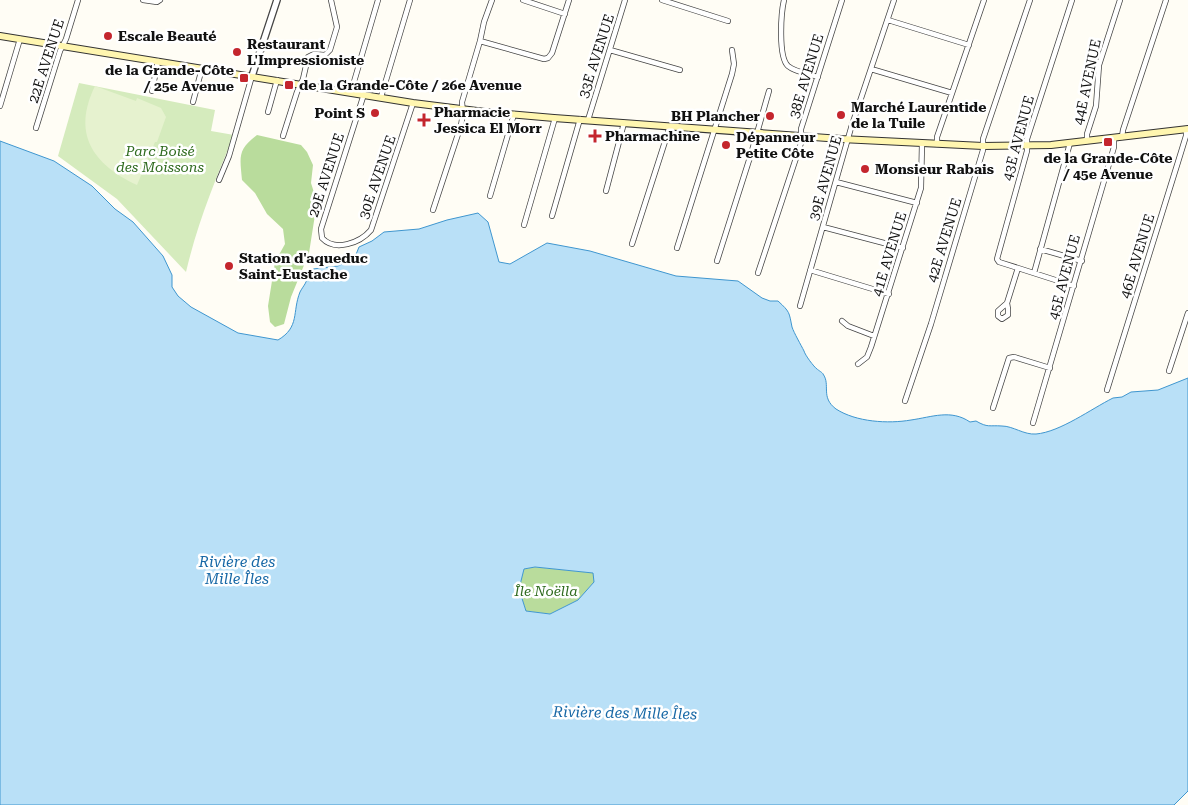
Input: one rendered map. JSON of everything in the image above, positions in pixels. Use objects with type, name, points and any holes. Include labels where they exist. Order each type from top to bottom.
[{"type":"main road","points":[[0,36],[413,103],[555,118],[801,136],[983,146],[1027,146],[1070,143],[1187,129]]},
{"type":"street","name":"22E AVENUE","points":[[36,128],[78,0]]},
{"type":"street","points":[[143,0],[157,2],[160,0]]},
{"type":"street","points":[[219,180],[229,156],[252,76],[277,0]]},
{"type":"street","points":[[283,136],[309,56],[314,54],[324,55],[330,50],[337,25],[331,0]]},
{"type":"street","points":[[350,92],[378,0]]},
{"type":"street","points":[[381,97],[410,0]]},
{"type":"street","points":[[433,210],[460,125],[463,114],[462,102],[492,0]]},
{"type":"street","points":[[523,0],[565,14]]},
{"type":"street","points":[[480,42],[544,59],[548,58],[552,53],[569,0]]},
{"type":"street","name":"33E AVENUE","points":[[588,120],[625,0]]},
{"type":"street","points":[[662,0],[728,21]]},
{"type":"street","points":[[784,0],[782,11],[782,58],[789,67],[818,76]]},
{"type":"street","name":"38E AVENUE","points":[[758,273],[801,144],[801,129],[842,0]]},
{"type":"street","name":"39E AVENUE","points":[[800,306],[848,139],[894,0]]},
{"type":"street","points":[[937,144],[937,137],[984,0]]},
{"type":"street","name":"42E AVENUE","points":[[906,401],[931,324],[987,127],[1030,0]]},
{"type":"street","name":"43E AVENUE","points":[[1018,268],[999,262],[997,259],[1027,150],[1027,139],[1072,0]]},
{"type":"street","name":"44E AVENUE","points":[[1087,141],[1087,134],[1096,106],[1099,65],[1120,0]]},
{"type":"street","points":[[1122,137],[1166,0]]},
{"type":"street","points":[[888,20],[969,45]]},
{"type":"street","points":[[0,106],[20,39]]},
{"type":"street","points":[[610,50],[680,70]]},
{"type":"street","points":[[677,248],[733,70],[732,50]]},
{"type":"street","points":[[152,91],[158,61]]},
{"type":"street","points":[[193,102],[202,68]]},
{"type":"street","points":[[871,69],[952,93]]},
{"type":"street","points":[[268,112],[277,80]]},
{"type":"street","points":[[717,261],[769,91]]},
{"type":"street","name":"29E AVENUE","points":[[320,234],[364,94]]},
{"type":"street","name":"30E AVENUE","points":[[320,234],[323,240],[340,244],[358,241],[368,233],[375,220],[413,103]]},
{"type":"street","points":[[490,196],[514,114]]},
{"type":"street","points":[[524,225],[555,118]]},
{"type":"street","points":[[552,216],[580,119]]},
{"type":"street","points":[[606,192],[624,123]]},
{"type":"street","points":[[632,244],[670,126]]},
{"type":"street","name":"46E AVENUE","points":[[1107,390],[1187,129]]},
{"type":"street","name":"45E AVENUE","points":[[1033,423],[1082,261],[1089,228],[1114,147],[1114,138]]},
{"type":"street","name":"41E AVENUE","points":[[858,364],[867,357],[917,204],[921,188],[922,143]]},
{"type":"street","name":"44E AVENUE","points":[[1034,273],[1070,143]]},
{"type":"street","points":[[836,182],[917,204]]},
{"type":"street","points":[[823,227],[903,248]]},
{"type":"street","points":[[1040,249],[1082,261]]},
{"type":"street","points":[[1007,303],[1018,268],[1074,286]]},
{"type":"street","points":[[810,270],[889,294]]},
{"type":"street","points":[[1170,371],[1188,312]]},
{"type":"street","points":[[842,321],[848,326],[874,336]]},
{"type":"street","points":[[993,408],[1009,358],[1014,357],[1050,368]]},
{"type":"green space","name":"Parc Boisé des Moissons","points":[[79,83],[215,110],[211,131],[234,135],[195,237],[186,272],[117,199],[58,156]]},
{"type":"green space","points":[[95,86],[136,101],[137,98],[161,108],[166,117],[157,142],[155,142],[137,185],[121,177],[108,167],[90,145],[86,132],[86,118],[88,103]]},
{"type":"green space","points":[[257,135],[301,145],[307,152],[313,165],[311,183],[317,202],[309,253],[291,297],[284,324],[275,327],[270,322],[268,306],[275,262],[285,244],[283,229],[267,214],[255,193],[242,180],[241,172],[241,154],[246,145]]},
{"type":"green space","name":"Île Noëlla","points":[[535,567],[594,573],[594,582],[578,600],[550,614],[526,611],[519,589],[524,569]]},
{"type":"water","name":"Rivière des Mille Îles","points":[[0,141],[54,161],[92,186],[115,209],[133,222],[163,256],[172,275],[172,287],[178,296],[191,307],[238,333],[278,340],[290,330],[293,324],[300,292],[306,282],[307,275],[313,269],[338,266],[355,257],[359,247],[372,241],[384,232],[419,229],[478,213],[488,222],[499,262],[510,264],[547,243],[590,251],[676,276],[738,281],[762,298],[778,301],[788,312],[793,330],[806,355],[823,374],[828,400],[831,405],[853,417],[872,421],[892,422],[949,415],[963,418],[970,422],[976,421],[986,425],[1006,426],[1036,434],[1065,425],[1113,398],[1122,397],[1131,392],[1158,390],[1188,378],[1188,791],[1174,805],[0,805]],"holes":[[[535,567],[593,573],[594,582],[578,600],[550,614],[526,611],[519,589],[524,569]]]},
{"type":"place","name":"Escale Beauté","points":[[108,36]]},
{"type":"place","name":"Restaurant L'Impressioniste","points":[[237,52]]},
{"type":"place","name":"de la Grande-Côte / 25e Avenue","points":[[244,78]]},
{"type":"place","name":"de la Grande-Côte / 26e Avenue","points":[[289,85]]},
{"type":"place","name":"Point S","points":[[375,113]]},
{"type":"place","name":"Marché Laurentide de la Tuile","points":[[841,115]]},
{"type":"place","name":"BH Plancher","points":[[770,116]]},
{"type":"place","name":"Pharmacie Jessica El Morr","points":[[424,120]]},
{"type":"place","name":"Pharmachine","points":[[595,136]]},
{"type":"place","name":"de la Grande-Côte / 45e Avenue","points":[[1108,142]]},
{"type":"place","name":"Dépanneur Petite Côte","points":[[726,145]]},
{"type":"place","name":"Monsieur Rabais","points":[[865,169]]},
{"type":"place","name":"Station d'aqueduc Saint-Eustache","points":[[229,266]]}]
